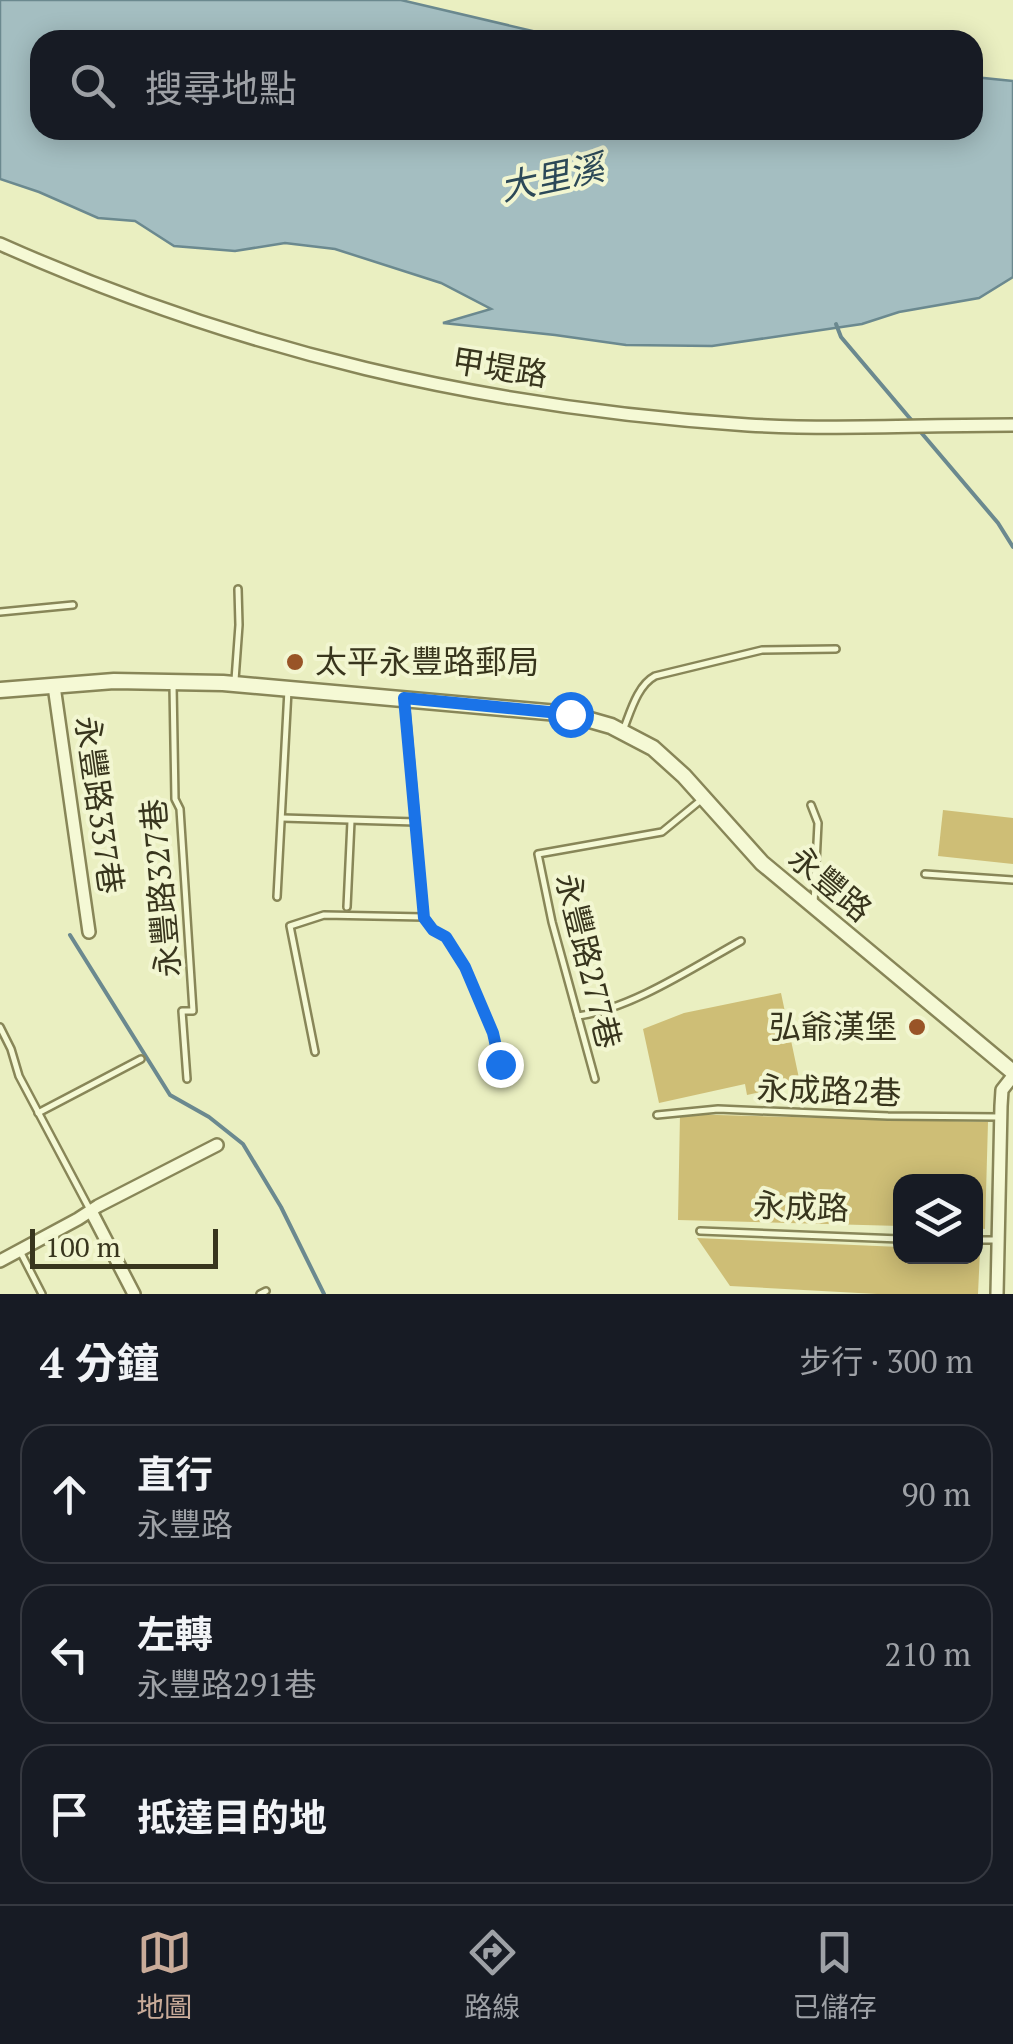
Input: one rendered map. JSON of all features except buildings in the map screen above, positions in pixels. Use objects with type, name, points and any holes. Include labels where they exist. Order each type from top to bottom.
[{"type":"street","name":"甲堤路","points":[[0,244],[122,295],[237,335],[418,382],[492,396],[674,419],[793,426],[1013,424]]},
{"type":"street","name":"永豐路","points":[[0,690],[114,682],[235,683],[570,714],[600,722],[652,748],[684,776],[762,863],[1013,1074]]},
{"type":"street","name":"永豐路337巷","points":[[54,686],[89,932]]},
{"type":"street","points":[[997,1294],[1002,1090],[1013,1074]]},
{"type":"street","points":[[0,1261],[217,1145]]},
{"type":"street","points":[[91,1211],[134,1294]]},
{"type":"lane","points":[[235,683],[238,589]]},
{"type":"lane","points":[[0,612],[73,605]]},
{"type":"lane","points":[[622,731],[648,678],[762,650],[836,649]]},
{"type":"lane","name":"永豐路327巷","points":[[173,682],[175,799],[180,809],[193,1011],[182,1012],[188,1080]]},
{"type":"lane","points":[[277,897],[288,687]]},
{"type":"lane","points":[[404,698],[424,918],[433,930],[446,937],[465,967],[493,1033],[500,1064]]},
{"type":"lane","name":"永豐路277巷","points":[[595,1078],[552,922],[538,854],[662,832],[703,798]]},
{"type":"lane","points":[[811,806],[818,823],[814,907]]},
{"type":"lane","points":[[282,818],[416,822]]},
{"type":"lane","points":[[347,907],[351,821]]},
{"type":"lane","points":[[924,874],[1013,880]]},
{"type":"lane","points":[[315,1052],[290,926],[324,916],[424,918]]},
{"type":"lane","points":[[578,1016],[627,1002],[742,941]]},
{"type":"lane","points":[[0,1028],[19,1076],[91,1211]]},
{"type":"lane","points":[[38,1113],[141,1059]]},
{"type":"lane","name":"永成路2巷","points":[[657,1115],[718,1110],[1001,1116]]},
{"type":"lane","name":"永成路","points":[[700,1231],[893,1239]]},
{"type":"lane","points":[[983,1240],[998,1240]]},
{"type":"lane","points":[[20,1250],[42,1294]]},
{"type":"water","name":"大里溪","points":[[0,0],[401,0],[528,30],[30,30],[30,140],[983,140],[983,78],[1013,81],[1013,277],[979,298],[899,312],[862,324],[712,346],[626,345],[443,323],[491,309],[441,283],[335,249],[285,243],[235,251],[174,246],[135,221],[98,218],[0,179]]},
{"type":"waterway","points":[[836,324],[841,337],[913,422]]},
{"type":"waterway","points":[[919,430],[998,523],[1013,547]]},
{"type":"waterway","points":[[70,935],[170,1095],[209,1117],[243,1144],[281,1207],[324,1294]]},
{"type":"place","name":"太平永豐路郵局","points":[[295,662]]},
{"type":"place","name":"弘爺漢堡","points":[[917,1027]]},
{"type":"route","points":[[500,1064],[493,1033],[465,967],[446,937],[433,930],[424,918],[404,698],[570,714]]}]
